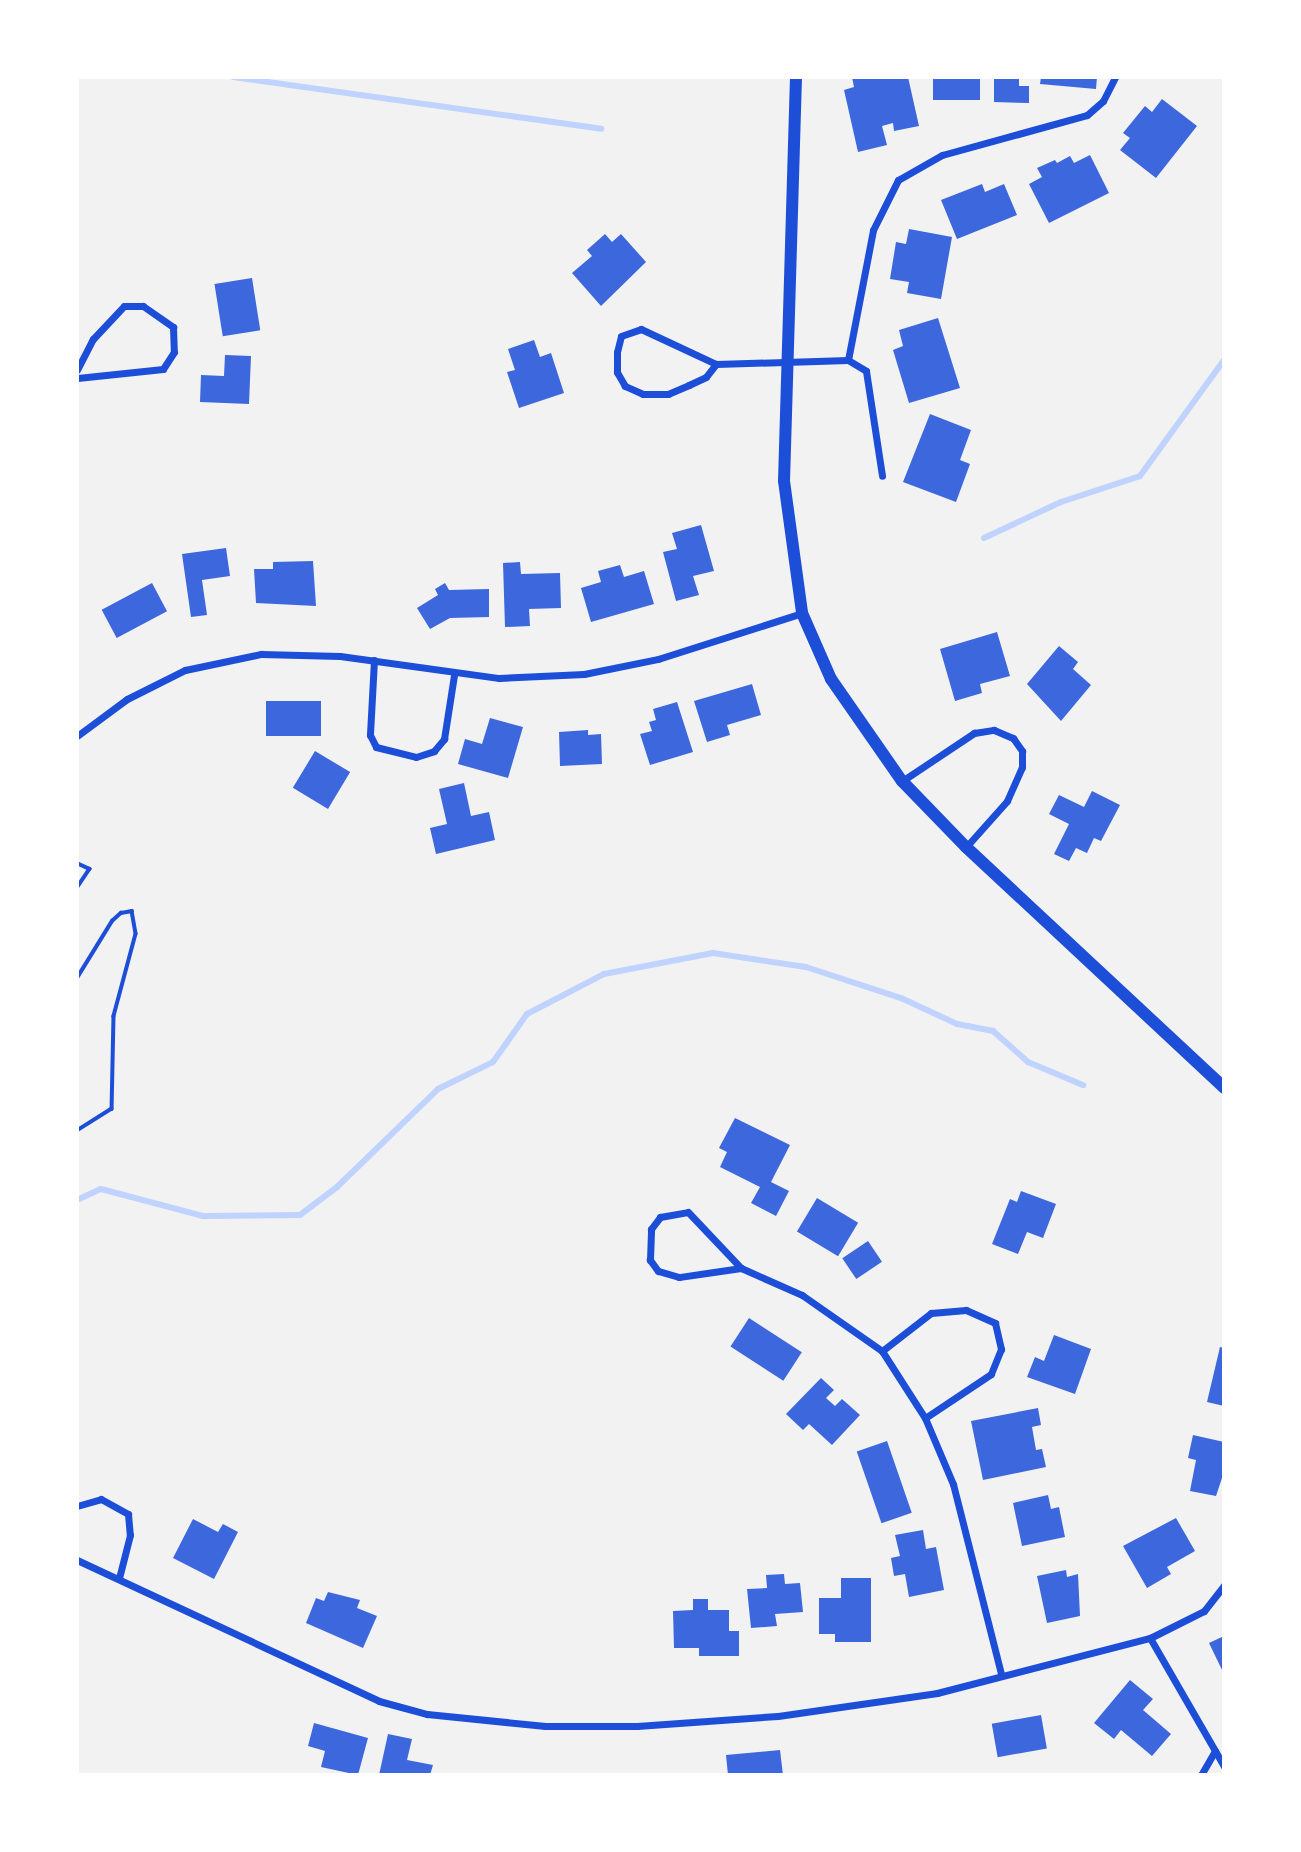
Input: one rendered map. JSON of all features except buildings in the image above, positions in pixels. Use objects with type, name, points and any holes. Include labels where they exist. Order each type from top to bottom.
[{"type":"street","points":[[796,77],[783,481],[802,613],[831,678],[902,781],[966,847],[1224,1088]]},
{"type":"street","points":[[848,360],[873,230],[898,180],[942,155],[1087,115],[1103,101],[1115,77]]},
{"type":"street","points":[[77,370],[93,340],[124,306],[143,306],[173,327],[174,352],[163,369],[77,378]]},
{"type":"street","points":[[716,364],[706,377],[678,390],[643,394],[625,386],[617,372],[617,352],[621,336],[641,330],[716,364],[786,365],[848,360],[866,370],[882,476]]},
{"type":"street","points":[[77,736],[127,699],[184,670],[261,654],[374,660],[454,675],[584,674],[658,659],[802,613]]},
{"type":"street","points":[[374,660],[370,735],[376,747],[416,757],[434,751],[444,739],[454,675]]},
{"type":"street","points":[[902,781],[974,733],[994,730],[1013,738],[1022,751],[1022,767],[1007,801],[966,847]]},
{"type":"street","points":[[741,1268],[679,1278],[659,1272],[650,1261],[651,1229],[660,1217],[688,1212],[741,1268],[802,1295],[882,1351],[925,1418],[953,1484],[1000,1674]]},
{"type":"street","points":[[882,1351],[931,1313],[966,1310],[995,1322],[1000,1349],[991,1374],[925,1418]]},
{"type":"street","points":[[77,1506],[101,1499],[128,1514],[130,1535],[119,1578]]},
{"type":"street","points":[[77,1560],[379,1701],[486,1722],[637,1726],[778,1716],[937,1693],[1000,1674],[1150,1637],[1204,1611],[1224,1585]]},
{"type":"street","points":[[1150,1637],[1224,1766]]},
{"type":"street","points":[[1200,1775],[1215,1751]]},
{"type":"path","points":[[77,863],[90,869],[77,888]]},
{"type":"path","points":[[77,978],[112,921],[132,911],[136,934],[114,1016],[112,1109],[77,1131]]},
{"type":"waterway","points":[[233,77],[601,129]]},
{"type":"waterway","points":[[984,538],[1061,502],[1140,476],[1224,360]]},
{"type":"waterway","points":[[77,1200],[101,1189],[203,1216],[300,1215],[337,1187],[438,1089],[493,1062],[527,1014],[604,974],[713,953],[806,967],[901,998],[957,1024],[993,1031],[1028,1062],[1083,1085]]}]
